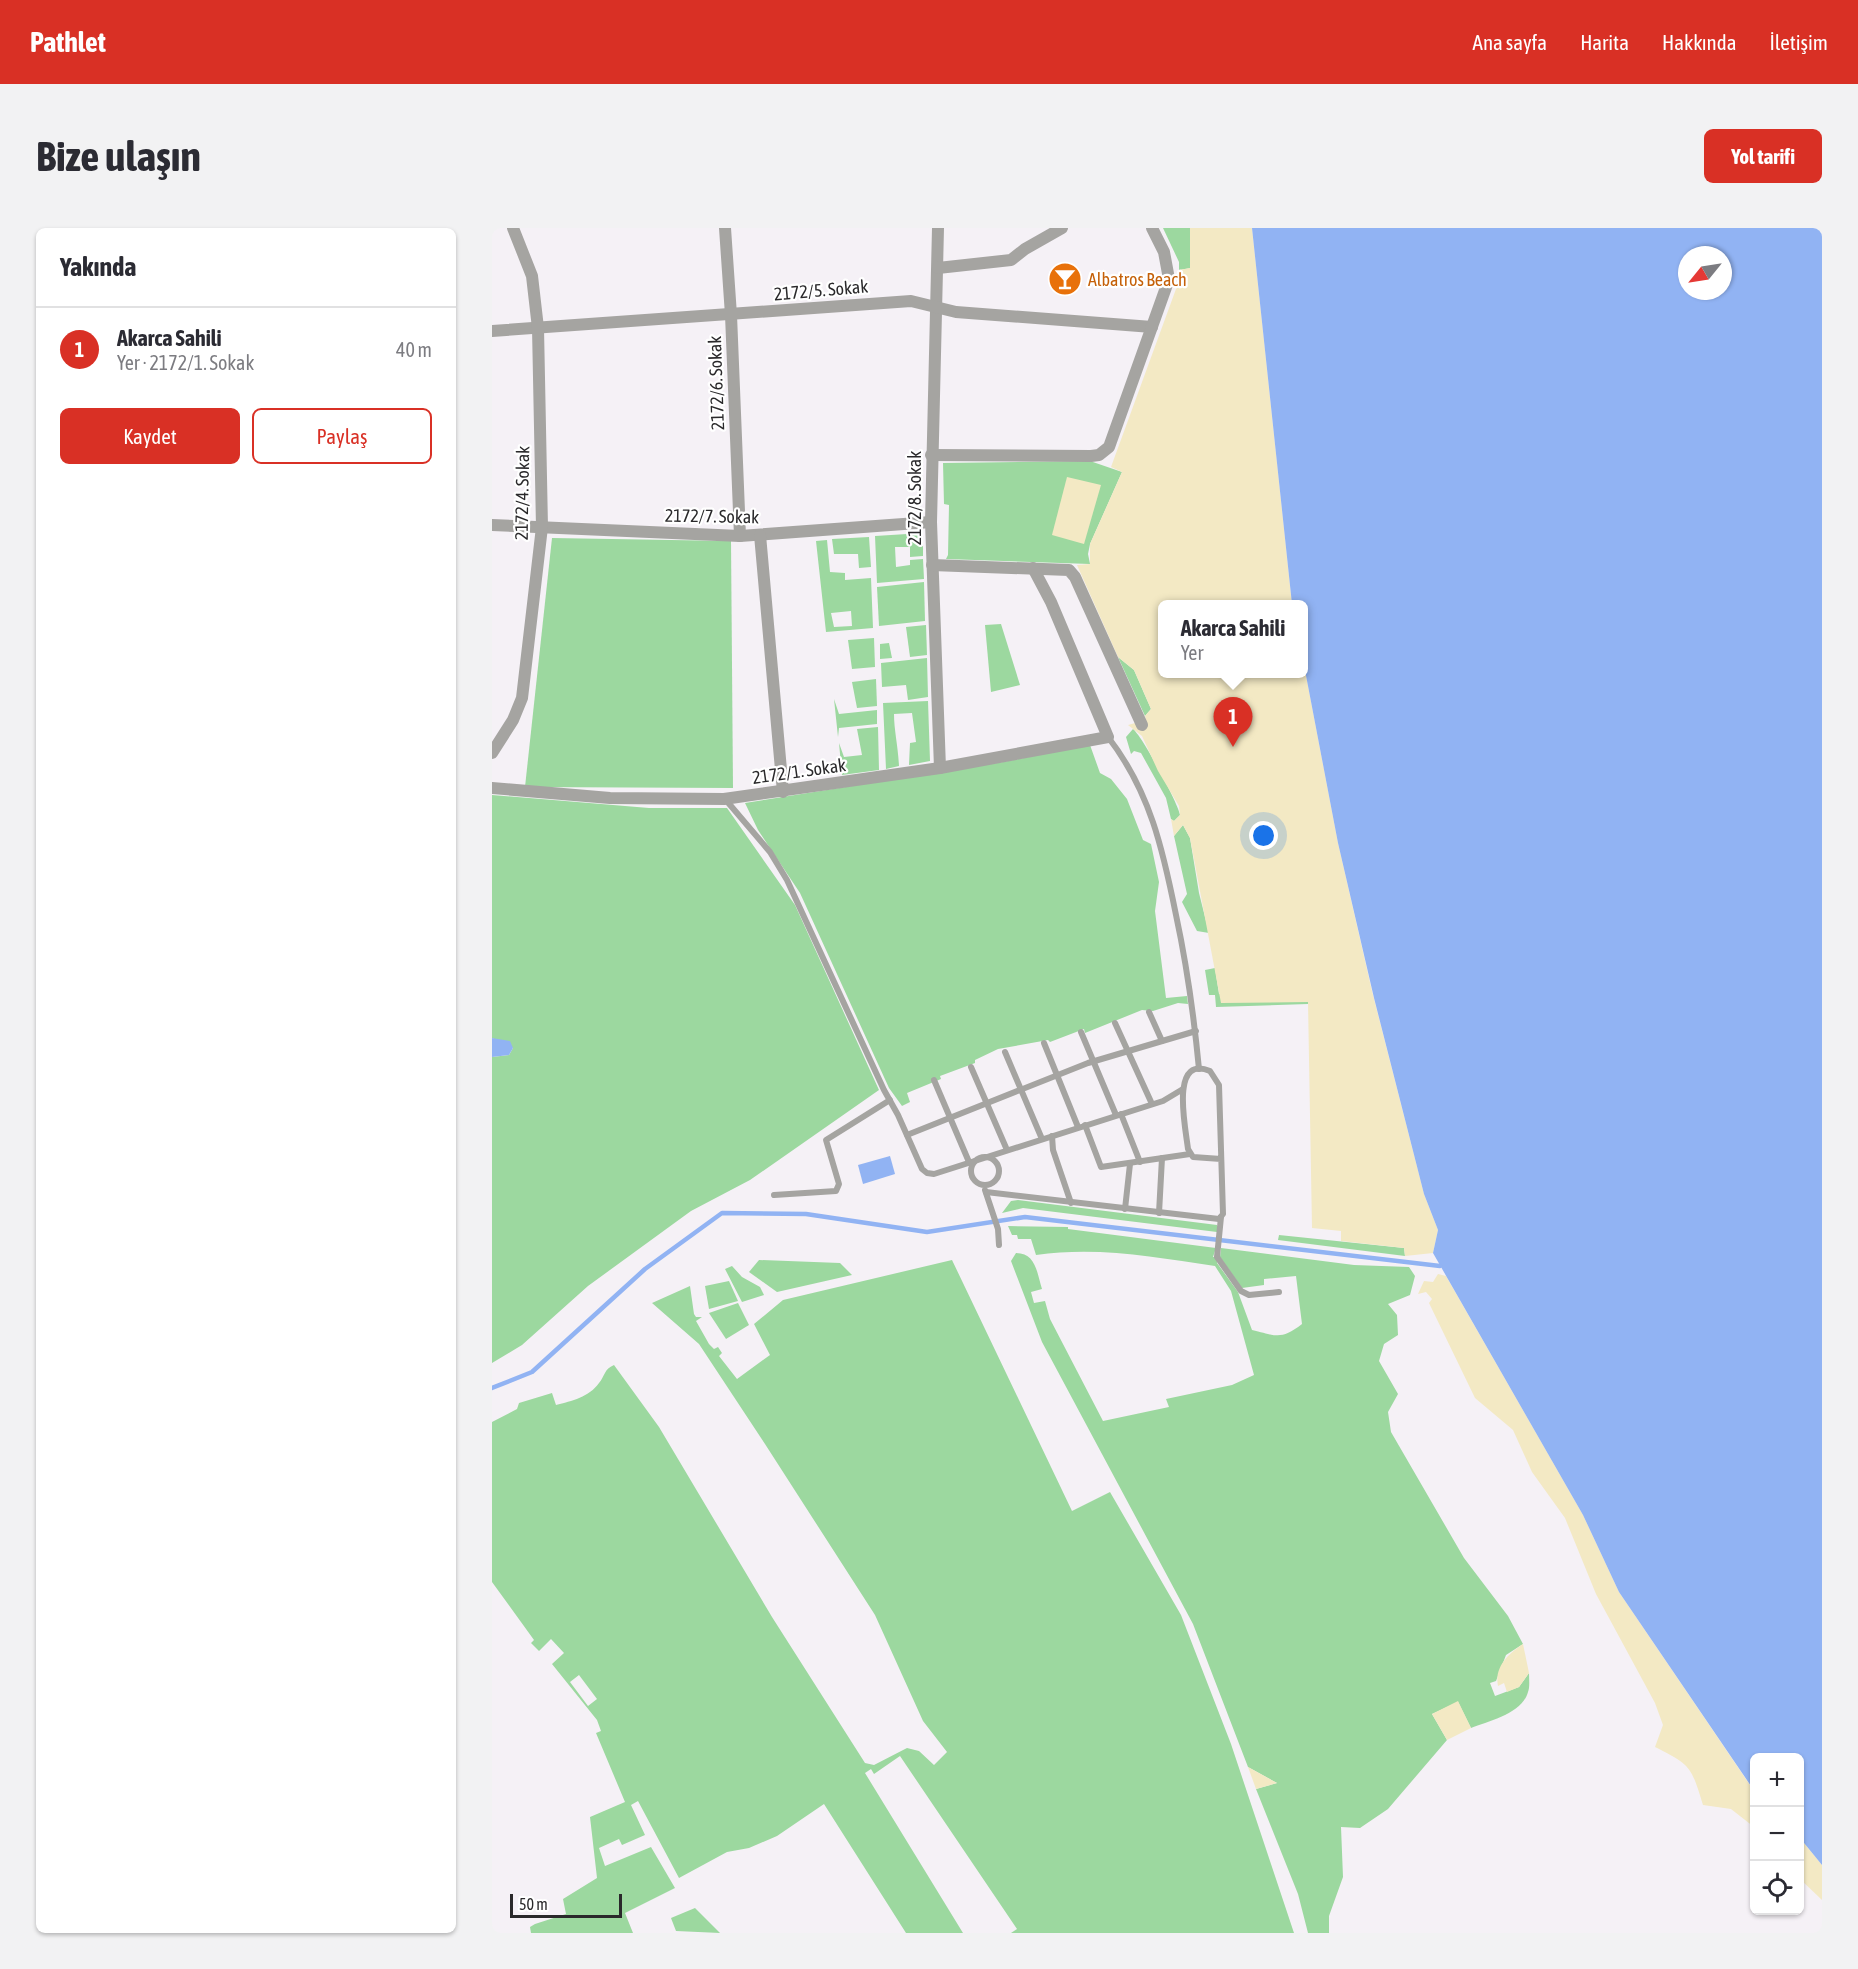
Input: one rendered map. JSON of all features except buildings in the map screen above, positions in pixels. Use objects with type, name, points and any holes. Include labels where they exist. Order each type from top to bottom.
[{"type":"street","name":"2172/4. Sokak","points":[[492,753],[513,720],[522,698],[542,527],[538,328],[532,276],[513,228]]},
{"type":"street","name":"2172/6. Sokak","points":[[725,228],[740,536]]},
{"type":"street","name":"2172/8. Sokak","points":[[938,228],[938,307],[931,455],[931,522],[940,768]]},
{"type":"street","points":[[938,268],[1011,260],[1025,249],[1062,228]]},
{"type":"street","points":[[931,455],[1091,456],[1104,452],[1109,447],[1169,279],[1164,252],[1152,228]]},
{"type":"street","name":"2172/5. Sokak","points":[[492,331],[911,301],[956,312],[1152,327]]},
{"type":"street","name":"2172/7. Sokak","points":[[492,525],[740,536],[931,522]]},
{"type":"street","points":[[760,535],[783,792]]},
{"type":"street","points":[[932,565],[1066,569],[1075,577],[1142,725]]},
{"type":"street","points":[[1033,568],[1051,602],[1108,737]]},
{"type":"street","name":"2172/1. Sokak","points":[[492,788],[610,798],[724,799],[940,768],[1108,737]]},
{"type":"lane","points":[[1108,737],[1133,772],[1160,835],[1191,990],[1199,1069]]},
{"type":"lane","points":[[724,799],[770,852],[788,880],[922,1169],[927,1173],[934,1174],[1119,1115],[1152,1104],[1182,1089]]},
{"type":"lane","points":[[1149,1012],[1162,1041]]},
{"type":"lane","points":[[1115,1023],[1152,1104]]},
{"type":"lane","points":[[907,1135],[1094,1061],[1196,1031]]},
{"type":"lane","points":[[1081,1032],[1140,1162]]},
{"type":"lane","points":[[1044,1043],[1078,1127]]},
{"type":"lane","points":[[1005,1052],[1042,1139]]},
{"type":"lane","points":[[971,1067],[1007,1150]]},
{"type":"lane","points":[[1190,1154],[1182,1089],[1185,1078],[1199,1069],[1210,1071],[1219,1085],[1221,1226],[1218,1257],[1243,1294],[1279,1292]]},
{"type":"lane","points":[[934,1080],[969,1162]]},
{"type":"lane","points":[[774,1195],[836,1191],[839,1184],[826,1140],[890,1100]]},
{"type":"lane","points":[[1086,1125],[1100,1166],[1130,1164],[1190,1154],[1197,1158],[1221,1159]]},
{"type":"lane","points":[[1052,1136],[1053,1150],[1071,1203]]},
{"type":"lane","points":[[985,1188],[994,1182],[999,1169],[995,1161],[981,1158],[974,1163],[971,1172],[974,1180],[985,1188],[1071,1203],[1160,1214],[1214,1220],[1221,1217]]},
{"type":"lane","points":[[1160,1214],[1162,1158]]},
{"type":"lane","points":[[1125,1209],[1130,1164]]},
{"type":"lane","points":[[985,1188],[998,1229],[999,1245]]},
{"type":"green space","points":[[1163,228],[1190,228],[1191,268],[1179,270],[1179,262]]},
{"type":"green space","points":[[1090,461],[1122,472],[1090,544],[1088,554],[1090,564],[946,559],[949,505],[944,504],[943,463]]},
{"type":"green space","points":[[907,534],[923,536],[923,556],[910,557],[910,547],[895,547],[896,567],[910,565],[910,560],[923,559],[924,579],[877,583],[875,536]]},
{"type":"green space","points":[[869,537],[871,567],[859,568],[858,554],[834,554],[832,539]]},
{"type":"green space","points":[[552,538],[731,541],[733,788],[525,787]]},
{"type":"green space","points":[[827,540],[830,572],[845,573],[845,580],[871,578],[873,628],[826,632],[816,541]],"holes":[[[851,611],[852,626],[834,627],[831,613]]]},
{"type":"green space","points":[[924,582],[925,621],[879,626],[877,587]]},
{"type":"green space","points":[[1001,624],[1020,685],[991,692],[985,625]]},
{"type":"green space","points":[[926,625],[927,655],[910,657],[906,627]]},
{"type":"green space","points":[[874,638],[875,667],[852,669],[848,640]]},
{"type":"green space","points":[[889,643],[892,658],[880,659],[880,644]]},
{"type":"green space","points":[[1118,657],[1134,670],[1151,709],[1145,716]]},
{"type":"green space","points":[[927,658],[928,697],[908,700],[906,685],[882,687],[881,663]]},
{"type":"green space","points":[[876,679],[877,706],[857,708],[852,682]]},
{"type":"green space","points":[[834,699],[839,714],[877,710],[877,724],[839,728],[838,737]]},
{"type":"green space","points":[[928,701],[930,761],[909,765],[910,743],[916,742],[912,713],[894,714],[899,766],[886,769],[883,703]]},
{"type":"green space","points":[[878,727],[879,770],[842,775],[839,743],[844,757],[862,755],[857,729]]},
{"type":"green space","points":[[1133,729],[1152,757],[1173,798],[1180,815],[1174,821],[1171,819],[1166,798],[1141,753],[1134,751],[1131,754],[1126,737]]},
{"type":"green space","points":[[1090,745],[1100,773],[1111,779],[1127,799],[1143,840],[1151,844],[1159,882],[1155,911],[1166,998],[1187,996],[1188,1004],[1178,1003],[1153,1011],[1142,1010],[1085,1033],[1084,1029],[1050,1042],[1048,1040],[998,1049],[975,1060],[975,1063],[940,1076],[941,1079],[907,1093],[910,1102],[902,1106],[889,1088],[800,893],[758,830],[745,803],[1003,762]]},
{"type":"green space","points":[[492,795],[649,808],[727,808],[795,905],[879,1090],[750,1180],[691,1211],[588,1286],[522,1345],[492,1363],[492,1057],[509,1055],[513,1048],[492,1038]]},
{"type":"green space","points":[[1183,825],[1190,838],[1199,893],[1209,933],[1197,931],[1182,902],[1187,894],[1174,836]]},
{"type":"green space","points":[[1215,968],[1219,994],[1308,1002],[1308,1004],[1216,1007],[1215,995],[1209,995],[1205,970]]},
{"type":"green space","points":[[1018,1200],[1217,1225],[1217,1232],[1023,1208],[1002,1213],[1011,1201]]},
{"type":"green space","points":[[1008,1226],[1068,1227],[1068,1229],[1216,1248],[1213,1257],[1217,1257],[1217,1263],[1238,1292],[1252,1330],[1273,1335],[1284,1335],[1302,1324],[1296,1276],[1264,1279],[1264,1285],[1242,1288],[1220,1257],[1221,1248],[1354,1265],[1409,1267],[1415,1276],[1410,1295],[1388,1304],[1397,1315],[1398,1335],[1384,1344],[1379,1361],[1398,1394],[1388,1412],[1391,1432],[1464,1558],[1508,1616],[1523,1644],[1506,1655],[1496,1681],[1490,1683],[1495,1696],[1519,1687],[1529,1673],[1529,1688],[1525,1700],[1512,1711],[1471,1728],[1458,1702],[1432,1714],[1447,1740],[1388,1809],[1360,1828],[1341,1827],[1343,1877],[1329,1916],[1329,1933],[1308,1933],[1298,1894],[1256,1789],[1277,1783],[1248,1767],[1193,1624],[1042,1342],[1011,1261],[1016,1253],[1023,1254],[1028,1256],[1035,1265],[1042,1289],[1031,1292],[1034,1303],[1045,1301],[1050,1319],[1103,1421],[1169,1407],[1166,1399],[1232,1385],[1254,1375],[1231,1291],[1215,1266],[1104,1252],[1036,1255],[1031,1239],[1018,1239],[1017,1235],[1012,1235]]},
{"type":"green space","points":[[1279,1235],[1404,1248],[1405,1256],[1278,1240]]},
{"type":"green space","points":[[759,1260],[840,1263],[852,1275],[777,1292],[749,1272]]},
{"type":"green space","points":[[952,1260],[1072,1511],[1110,1492],[1181,1615],[1231,1744],[1294,1933],[1011,1933],[1017,1929],[900,1756],[874,1774],[871,1769],[865,1773],[963,1933],[906,1933],[824,1804],[777,1836],[749,1848],[727,1852],[679,1878],[638,1801],[631,1805],[645,1835],[622,1845],[619,1839],[599,1848],[605,1866],[651,1847],[675,1888],[625,1913],[633,1933],[531,1933],[530,1927],[535,1924],[566,1914],[563,1899],[597,1878],[590,1817],[625,1802],[596,1733],[601,1731],[597,1720],[552,1664],[564,1653],[551,1639],[539,1651],[531,1643],[534,1640],[492,1582],[492,1422],[517,1409],[519,1403],[552,1393],[556,1405],[580,1398],[595,1388],[606,1371],[614,1365],[659,1427],[772,1617],[865,1763],[874,1765],[907,1748],[919,1751],[934,1765],[947,1752],[923,1721],[875,1615],[765,1444],[699,1344],[652,1303],[690,1286],[694,1314],[696,1317],[702,1317],[696,1321],[709,1344],[714,1349],[718,1347],[722,1353],[719,1356],[737,1379],[770,1355],[754,1324],[783,1300]],"holes":[[[579,1675],[597,1699],[588,1706],[570,1682]]]},
{"type":"green space","points":[[732,1266],[742,1277],[760,1287],[764,1295],[742,1302],[725,1269]]},
{"type":"green space","points":[[729,1281],[738,1301],[709,1309],[705,1286]]},
{"type":"green space","points":[[738,1303],[749,1325],[726,1339],[709,1313]]},
{"type":"green space","points":[[695,1908],[720,1933],[676,1931],[671,1918]]},
{"type":"sand","points":[[1190,228],[1252,228],[1292,600],[1158,600],[1158,678],[1306,678],[1338,843],[1372,991],[1424,1194],[1438,1230],[1433,1253],[1405,1256],[1404,1248],[1341,1241],[1341,1231],[1312,1228],[1308,1002],[1221,1003],[1190,838],[1183,825],[1174,836],[1171,819],[1174,821],[1180,815],[1179,806],[1158,771],[1142,736],[1128,725],[1146,720],[1145,716],[1151,709],[1134,670],[1118,657],[1077,565],[1090,564],[1090,544],[1122,472],[1111,467],[1180,278],[1179,270],[1190,268]]},
{"type":"sand","points":[[1067,477],[1101,485],[1084,544],[1052,535]]},
{"type":"sand","points":[[1438,1274],[1446,1276],[1583,1515],[1619,1592],[1750,1785],[1750,1824],[1731,1809],[1703,1805],[1696,1782],[1688,1768],[1676,1758],[1655,1747],[1663,1725],[1655,1703],[1596,1594],[1565,1518],[1532,1472],[1513,1430],[1475,1398],[1429,1303],[1432,1299],[1426,1292],[1418,1294],[1424,1281],[1433,1282]]},
{"type":"sand","points":[[1523,1644],[1529,1673],[1519,1687],[1507,1692],[1504,1683],[1498,1686],[1500,1667],[1508,1656]]},
{"type":"sand","points":[[1458,1701],[1471,1728],[1447,1740],[1432,1714]]},
{"type":"sand","points":[[1248,1767],[1277,1783],[1256,1789]]},
{"type":"sand","points":[[1804,1843],[1822,1865],[1822,1900],[1804,1883]]},
{"type":"water","points":[[1252,228],[1822,228],[1822,1865],[1804,1843],[1804,1753],[1750,1753],[1750,1785],[1619,1592],[1583,1515],[1433,1253],[1438,1230],[1424,1194],[1374,998],[1338,843],[1306,678],[1308,600],[1292,600]]},
{"type":"water","points":[[492,1038],[510,1041],[513,1048],[509,1055],[492,1057]]},
{"type":"water","points":[[890,1156],[895,1174],[863,1184],[858,1165]]},
{"type":"waterway","points":[[492,1388],[532,1372],[645,1269],[722,1213],[806,1214],[927,1232],[1025,1217],[1440,1266]]},
{"type":"place","name":"Albatros Beach","points":[[1065,279]]},
{"type":"place","name":"Akarca Sahili","points":[[1233,747]]}]
